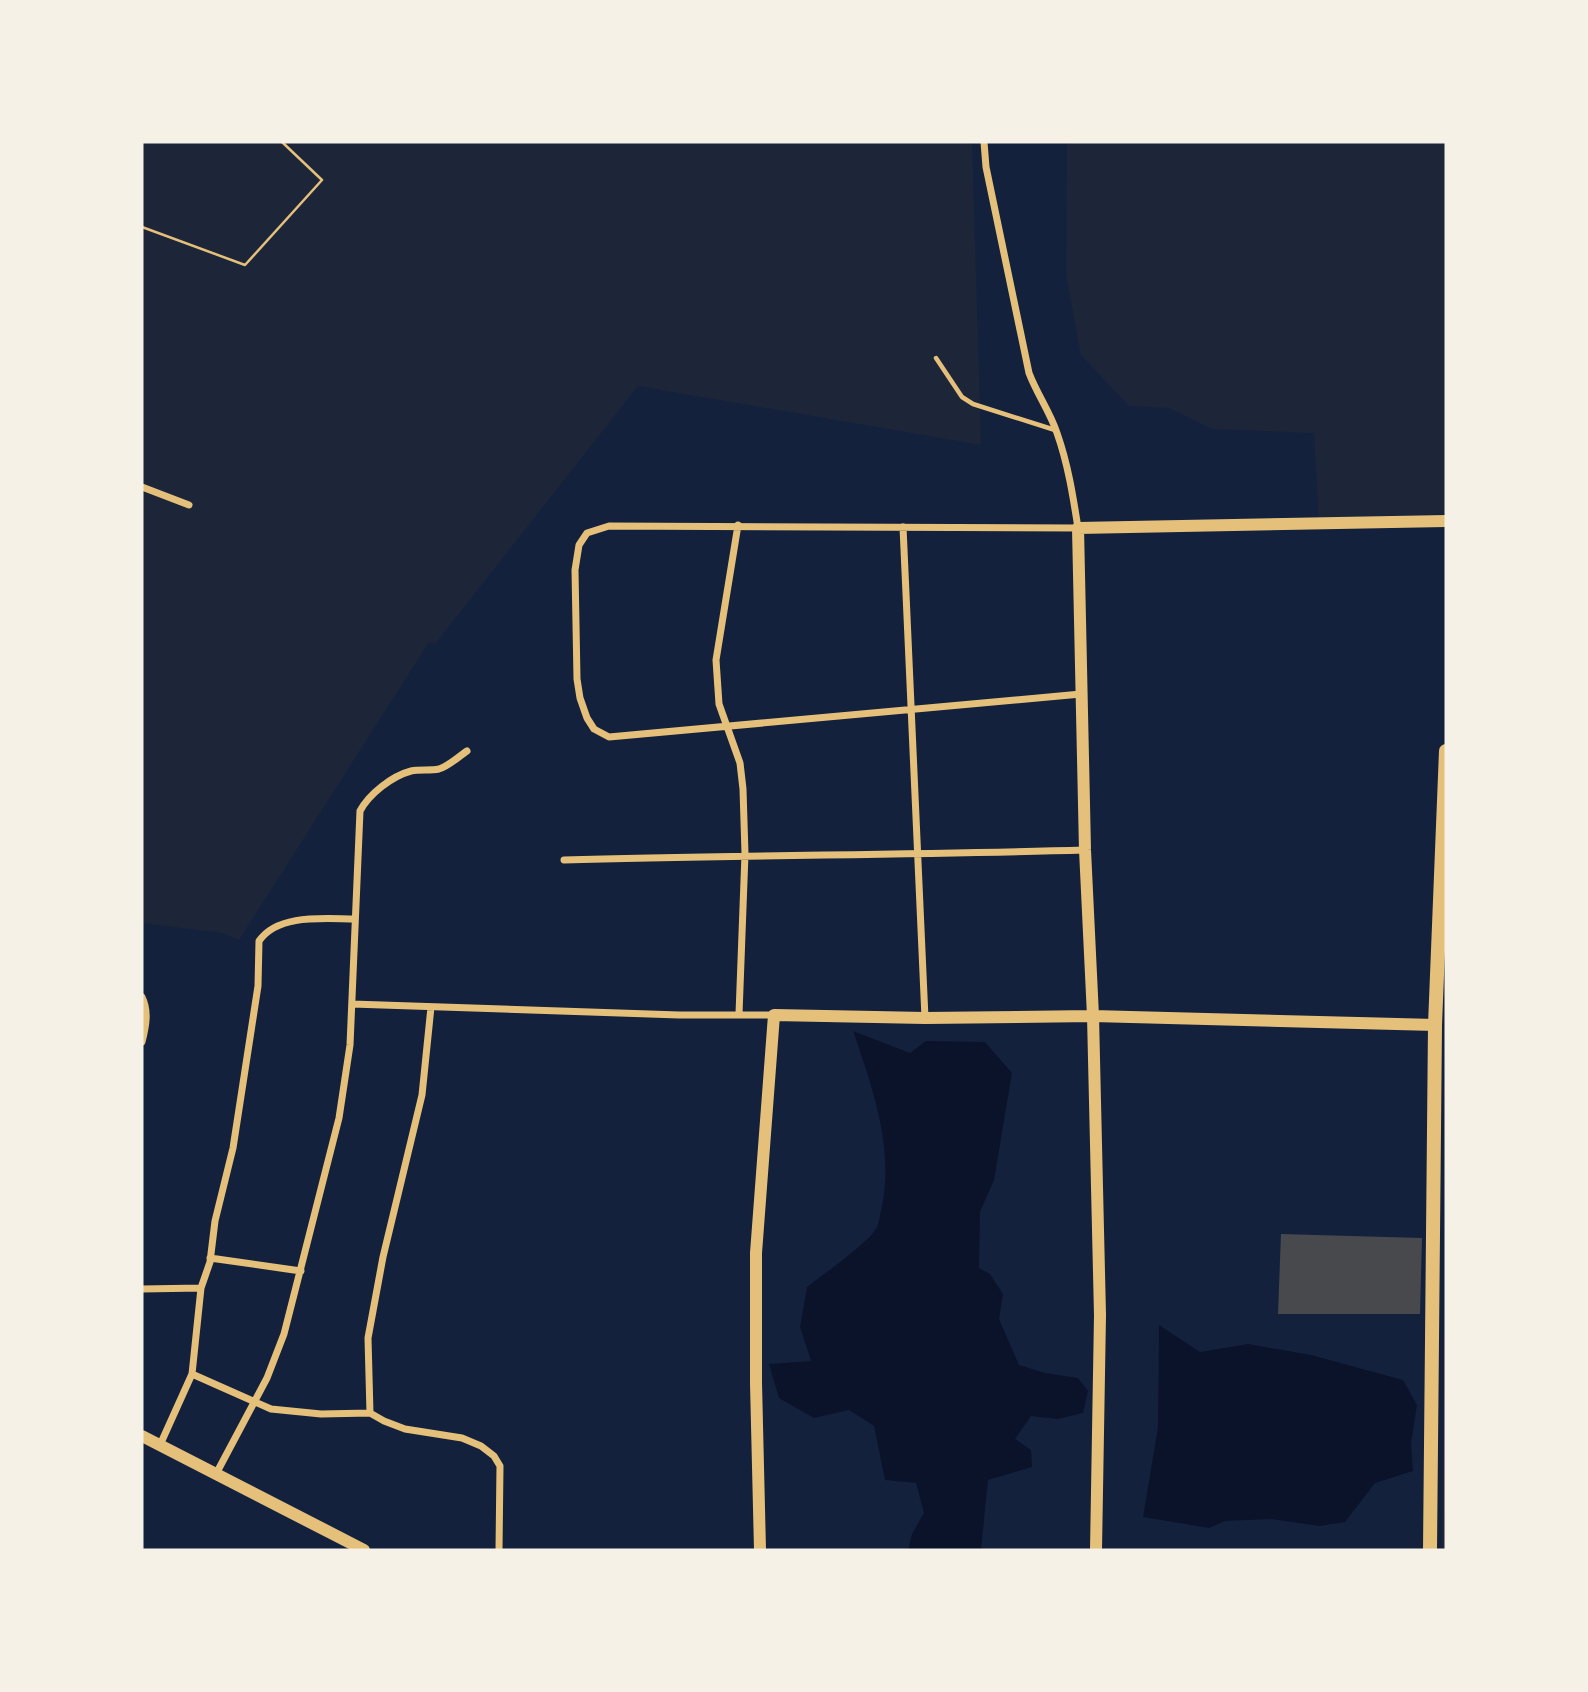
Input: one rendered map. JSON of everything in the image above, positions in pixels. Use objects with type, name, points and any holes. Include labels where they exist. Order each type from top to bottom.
[{"type":"main road","points":[[1430,1550],[1435,1025],[1446,751]]},
{"type":"street","points":[[984,142],[986,167],[1030,373],[1038,396],[1056,430],[1070,479],[1079,528],[1085,850],[1093,1016],[1100,1315],[1096,1550]]},
{"type":"street","points":[[142,487],[189,505]]},
{"type":"street","points":[[1082,694],[617,737],[603,735],[587,718],[577,679],[575,570],[579,545],[587,533],[609,526],[1079,528],[1446,520]]},
{"type":"street","points":[[738,525],[716,660],[719,704],[740,763],[743,789],[745,855],[739,1014]]},
{"type":"street","points":[[903,527],[925,1018]]},
{"type":"street","points":[[215,1475],[267,1378],[284,1334],[339,1118],[350,1045],[360,811],[374,792],[410,771],[439,769],[467,751]]},
{"type":"street","points":[[564,860],[1085,850]]},
{"type":"street","points":[[160,1445],[192,1374],[201,1288],[233,1148],[258,986],[259,941],[270,930],[286,923],[312,919],[355,919]]},
{"type":"street","points":[[142,997],[147,1012],[142,1042]]},
{"type":"street","points":[[352,1004],[679,1015],[925,1018],[1093,1016],[1435,1025]]},
{"type":"street","points":[[370,1412],[368,1338],[383,1257],[422,1095],[431,1007]]},
{"type":"street","points":[[760,1550],[755,1383],[756,1253],[774,1015]]},
{"type":"street","points":[[210,1258],[300,1271]]},
{"type":"street","points":[[142,1289],[201,1288]]},
{"type":"street","points":[[192,1374],[271,1409],[321,1414],[370,1412],[405,1429],[463,1438],[481,1446],[494,1456],[500,1466],[499,1550]]},
{"type":"street","points":[[142,1436],[365,1550]]},
{"type":"lane","points":[[936,358],[962,397],[973,404],[1056,430]]},
{"type":"path","points":[[142,227],[245,265],[322,180],[282,142]]},
{"type":"shaded area","points":[[142,142],[972,142],[981,445],[638,386],[435,644],[429,642],[239,940],[222,933],[142,923]]},
{"type":"shaded area","points":[[1067,142],[1446,142],[1446,514],[1319,518],[1314,433],[1212,429],[1169,408],[1129,406],[1081,355],[1066,275]]},
{"type":"shaded area","points":[[853,1031],[910,1053],[926,1041],[985,1042],[1012,1073],[994,1180],[980,1212],[979,1268],[990,1274],[1003,1294],[999,1319],[1019,1365],[1045,1373],[1078,1378],[1088,1391],[1083,1413],[1058,1419],[1031,1416],[1015,1439],[1031,1450],[1032,1467],[988,1480],[981,1550],[908,1550],[912,1534],[924,1513],[916,1483],[885,1480],[874,1426],[849,1410],[814,1418],[779,1398],[769,1364],[811,1361],[800,1327],[807,1287],[865,1241],[879,1222],[885,1184],[883,1139],[874,1095]]},
{"type":"shaded area","points":[[1446,1188],[1446,1550],[1442,1550]]},
{"type":"shaded area","points":[[1159,1325],[1200,1352],[1248,1344],[1311,1355],[1403,1380],[1417,1405],[1411,1443],[1413,1471],[1375,1483],[1345,1522],[1319,1526],[1271,1519],[1225,1521],[1209,1528],[1143,1517],[1158,1427]]},
{"type":"building","points":[[1281,1234],[1422,1238],[1420,1314],[1278,1314]]}]
